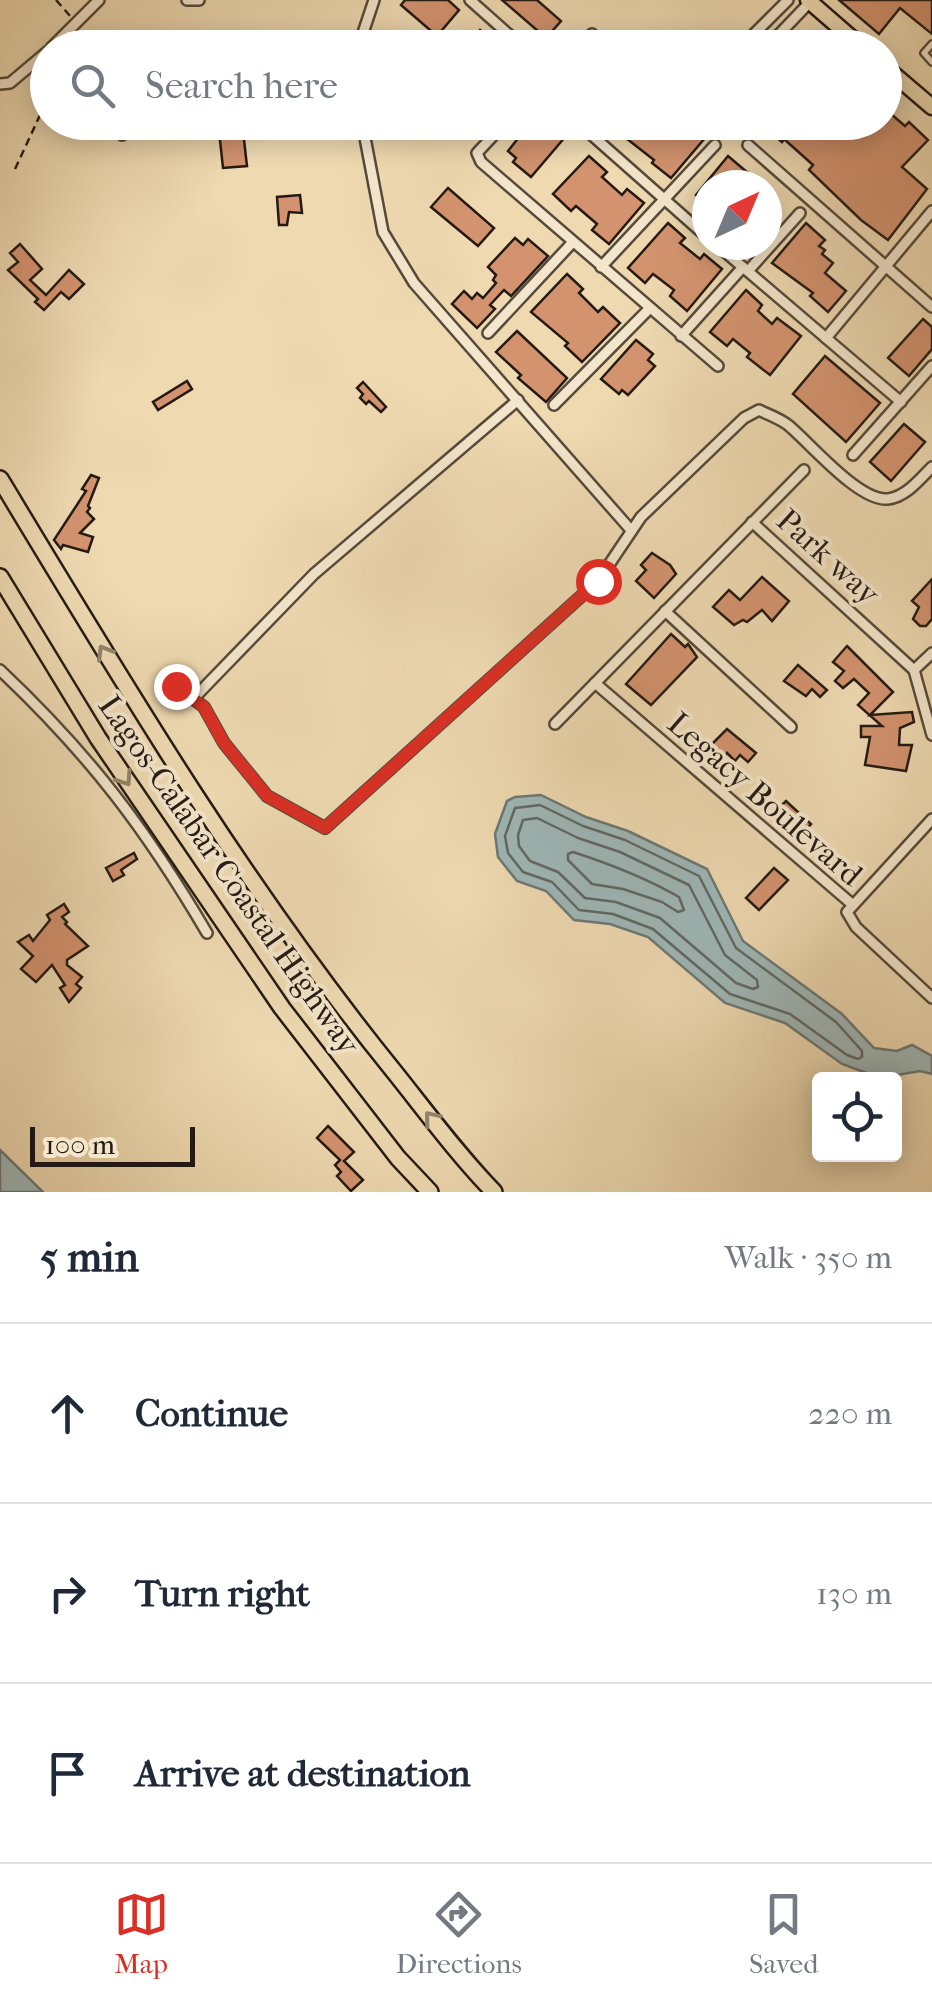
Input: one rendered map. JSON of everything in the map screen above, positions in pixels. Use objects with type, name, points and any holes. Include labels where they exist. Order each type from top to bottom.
[{"type":"highway","name":"Lagos-Calabar Coastal Highway","points":[[0,479],[134,701],[256,888],[334,998],[494,1192]]},
{"type":"highway","name":"Lagos-Calabar Coastal Highway","points":[[0,577],[98,738],[272,994],[398,1158],[430,1192]]},
{"type":"main road","points":[[809,1],[842,30]]},
{"type":"main road","points":[[902,81],[932,106]]},
{"type":"street","points":[[68,30],[98,0]]},
{"type":"street","points":[[187,0],[199,0]]},
{"type":"street","points":[[364,30],[374,0]]},
{"type":"street","points":[[470,0],[504,30]]},
{"type":"street","points":[[758,30],[788,0]]},
{"type":"street","points":[[782,30],[809,1]]},
{"type":"street","points":[[0,84],[10,84],[30,66]]},
{"type":"street","points":[[365,140],[383,232],[414,283],[630,530]]},
{"type":"street","points":[[489,140],[477,153],[482,162],[572,244],[718,366]]},
{"type":"street","points":[[597,140],[692,224]]},
{"type":"street","points":[[601,267],[715,145]]},
{"type":"street","points":[[748,145],[932,307]]},
{"type":"street","points":[[826,338],[932,211]]},
{"type":"street","points":[[682,336],[800,214]]},
{"type":"street","points":[[488,333],[572,244]]},
{"type":"street","points":[[734,260],[901,402]]},
{"type":"street","points":[[554,405],[650,308]]},
{"type":"street","points":[[853,455],[932,366]]},
{"type":"street","points":[[193,699],[314,574],[518,400]]},
{"type":"street","points":[[176,686],[204,707],[224,743],[267,796],[325,828],[598,581],[630,530],[744,418],[760,410],[784,421],[858,488],[875,497],[890,499],[909,490],[932,466]]},
{"type":"street","points":[[556,724],[804,470]]},
{"type":"street","name":"Park way","points":[[752,522],[914,670]]},
{"type":"street","points":[[665,611],[791,727]]},
{"type":"street","points":[[932,653],[914,670],[932,735]]},
{"type":"street","points":[[0,670],[105,780],[161,855],[208,933]]},
{"type":"street","name":"Legacy Boulevard","points":[[595,683],[853,905],[847,912],[856,927],[932,998]]},
{"type":"street","points":[[853,905],[932,819]]},
{"type":"lane","points":[[932,44],[924,53],[932,62]]},
{"type":"path","points":[[15,168],[30,136]]},
{"type":"water","points":[[541,795],[707,869],[743,941],[842,1014],[874,1048],[897,1051],[912,1045],[932,1056],[932,1074],[864,1072],[842,1064],[785,1023],[725,1003],[648,937],[610,924],[574,920],[546,891],[517,881],[498,857],[495,834],[507,801]]},
{"type":"water","points":[[0,1150],[43,1192],[0,1192]]},
{"type":"building","points":[[405,0],[448,0],[459,10],[442,30],[430,30],[401,5]]},
{"type":"building","points":[[502,0],[537,0],[561,21],[553,30],[537,30]]},
{"type":"building","points":[[839,0],[932,0],[932,34],[900,8],[882,30],[874,30]]},
{"type":"building","points":[[909,122],[928,140],[902,167],[927,189],[888,240],[809,170],[813,165],[785,140],[902,140],[902,123],[905,126]]},
{"type":"building","points":[[220,140],[244,140],[247,166],[223,168]]},
{"type":"building","points":[[517,140],[563,140],[531,177],[513,162],[516,158],[508,151]]},
{"type":"building","points":[[628,140],[703,140],[671,178],[652,163],[654,160]]},
{"type":"building","points":[[589,156],[607,172],[602,177],[622,195],[627,189],[644,203],[609,244],[592,230],[597,224],[576,206],[571,211],[553,194]]},
{"type":"building","points":[[728,156],[744,170],[717,170]]},
{"type":"building","points":[[448,188],[494,228],[478,246],[431,207]]},
{"type":"building","points":[[300,195],[302,213],[289,212],[287,225],[279,225],[277,197]]},
{"type":"building","points":[[668,223],[685,238],[680,243],[692,253],[692,260],[711,260],[722,269],[687,311],[670,296],[674,290],[653,274],[645,283],[628,268]]},
{"type":"building","points":[[806,223],[825,240],[819,246],[833,263],[825,273],[846,291],[828,312],[810,296],[813,293],[772,263],[782,260],[782,251]]},
{"type":"building","points":[[515,238],[523,245],[528,239],[548,256],[511,296],[504,290],[490,305],[495,309],[477,328],[452,304],[464,291],[472,299],[477,293],[483,298],[496,283],[496,275],[488,267]]},
{"type":"building","points":[[20,244],[42,269],[30,280],[46,295],[69,270],[84,284],[69,299],[61,292],[44,310],[8,270],[18,262],[10,253]]},
{"type":"building","points":[[567,274],[598,312],[603,307],[620,323],[582,362],[565,346],[568,343],[531,312]]},
{"type":"building","points":[[746,290],[762,305],[758,311],[772,324],[777,318],[801,336],[770,375],[747,357],[750,353],[733,339],[727,346],[710,332]]},
{"type":"building","points":[[923,319],[932,327],[932,349],[909,376],[888,358]]},
{"type":"building","points":[[517,331],[567,378],[546,402],[496,352]]},
{"type":"building","points":[[636,340],[653,354],[648,360],[655,366],[628,395],[622,390],[619,394],[601,379]]},
{"type":"building","points":[[825,356],[880,403],[846,442],[793,394]]},
{"type":"building","points":[[187,381],[192,389],[158,410],[153,402]]},
{"type":"building","points":[[363,382],[386,407],[381,412],[360,398],[363,394],[357,388]]},
{"type":"building","points":[[904,424],[925,442],[891,481],[870,462]]},
{"type":"building","points":[[91,475],[99,478],[87,512],[94,519],[80,533],[93,537],[88,552],[63,545],[61,549],[54,540],[86,491],[82,489]]},
{"type":"building","points":[[652,553],[676,574],[654,598],[636,581],[646,570],[641,565]]},
{"type":"building","points":[[762,577],[789,601],[772,621],[762,610],[747,622],[734,625],[713,607],[729,590],[740,600]]},
{"type":"building","points":[[932,579],[932,619],[926,626],[920,626],[913,619],[919,607],[912,601]]},
{"type":"building","points":[[671,634],[685,647],[688,644],[697,657],[651,705],[626,684]]},
{"type":"building","points":[[847,646],[893,692],[870,715],[912,712],[914,722],[900,728],[899,745],[912,745],[906,771],[865,765],[870,737],[861,737],[861,726],[882,726],[858,705],[869,693],[854,679],[843,688],[835,681],[844,671],[833,662]]},
{"type":"building","points":[[798,665],[827,690],[820,697],[812,689],[806,696],[784,681]]},
{"type":"building","points":[[727,729],[756,753],[748,762],[740,755],[735,761],[727,753],[724,757],[711,745]]},
{"type":"building","points":[[786,801],[811,824],[798,838],[783,825],[789,819],[778,809]]},
{"type":"building","points":[[134,853],[137,859],[121,870],[124,875],[113,881],[106,868]]},
{"type":"building","points":[[774,868],[788,880],[759,910],[746,898]]},
{"type":"building","points":[[64,904],[69,912],[62,917],[65,924],[88,946],[67,960],[67,965],[82,977],[76,984],[81,988],[69,1002],[60,988],[65,985],[52,965],[36,982],[21,969],[33,956],[18,942],[29,935],[33,941],[50,920],[47,915]]},
{"type":"building","points":[[328,1126],[354,1152],[344,1161],[363,1180],[351,1191],[337,1176],[341,1172],[335,1165],[340,1160],[317,1138]]},
{"type":"route","points":[[176,686],[204,707],[224,743],[267,796],[325,828],[598,581]]}]
